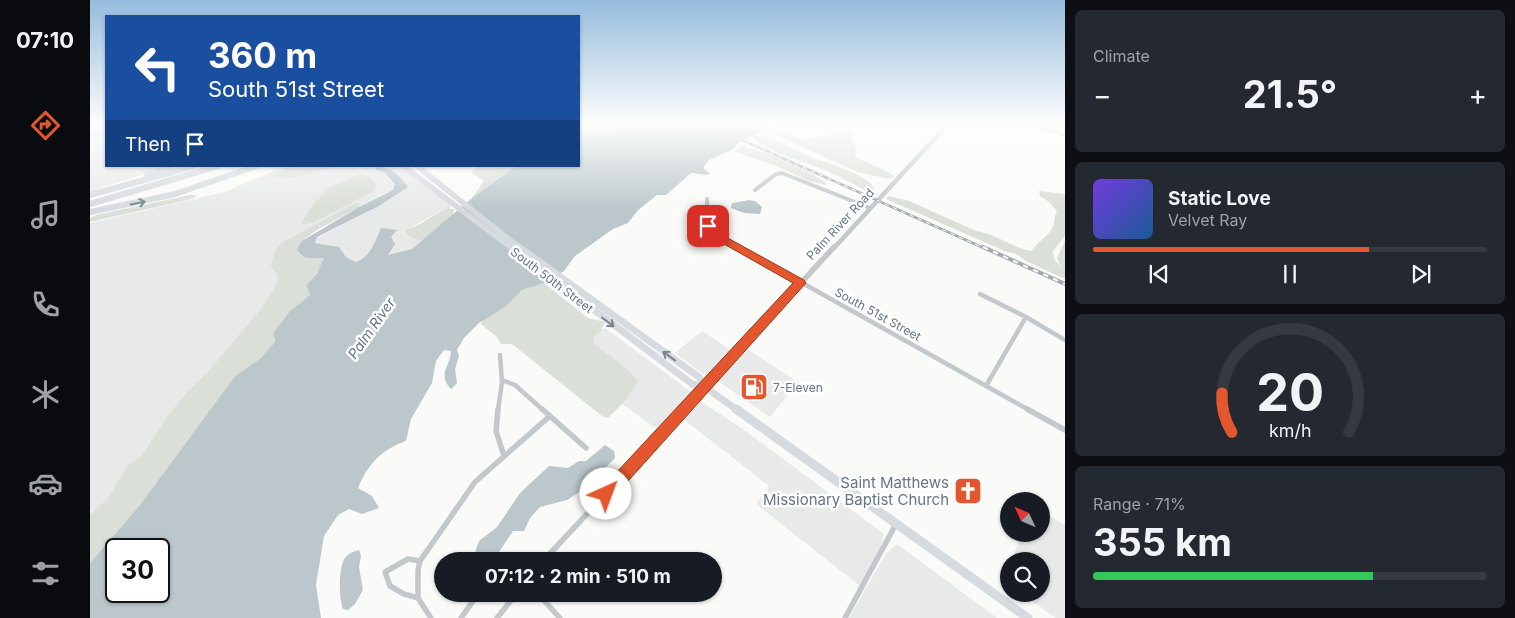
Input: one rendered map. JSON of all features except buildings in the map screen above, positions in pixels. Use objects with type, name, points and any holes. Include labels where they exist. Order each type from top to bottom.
[{"type":"highway","points":[[90,194],[168,167]]},
{"type":"highway","points":[[90,194],[190,167]]},
{"type":"highway","points":[[90,200],[203,167]]},
{"type":"highway","points":[[90,204],[215,167]]},
{"type":"highway","points":[[90,212],[182,192],[253,167]]},
{"type":"main road","name":"South 50th Street","points":[[404,167],[451,199],[560,282],[699,377],[705,387],[1028,618]]},
{"type":"main road","name":"South 50th Street","points":[[418,167],[451,199]]},
{"type":"street","name":"Palm River Road","points":[[551,552],[922,152]]},
{"type":"street","points":[[755,190],[776,174],[782,173],[870,208]]},
{"type":"street","points":[[707,198],[708,226],[712,233]]},
{"type":"street","points":[[692,230],[712,233]]},
{"type":"street","name":"South 51st Street","points":[[712,233],[1065,430]]},
{"type":"street","points":[[980,294],[1026,317],[1065,340]]},
{"type":"street","points":[[986,386],[1026,317]]},
{"type":"street","points":[[500,355],[502,380],[494,431],[504,456]]},
{"type":"street","points":[[502,380],[515,385],[586,448]]},
{"type":"street","points":[[431,618],[418,598],[418,570],[420,561],[466,493],[504,456],[550,416]]},
{"type":"street","points":[[845,618],[896,524]]},
{"type":"street","points":[[418,598],[404,594],[390,586],[385,572],[408,559],[420,561]]},
{"type":"street","points":[[461,618],[469,615],[475,602]]},
{"type":"street","points":[[497,618],[510,602]]},
{"type":"street","points":[[545,602],[560,618]]},
{"type":"shaded area","points":[[90,152],[105,152],[105,167],[164,167],[90,192]]},
{"type":"shaded area","points":[[735,152],[760,152],[813,175],[827,185],[809,181],[774,165]]},
{"type":"shaded area","points":[[777,152],[799,152],[854,173],[869,182],[875,192],[869,192],[843,178]]},
{"type":"shaded area","points":[[813,152],[856,152],[855,156],[895,176],[889,179],[858,172]]},
{"type":"shaded area","points":[[283,167],[376,167],[375,170],[384,172],[395,184],[393,190],[382,194],[299,240],[298,274],[90,533],[90,223],[225,192]]},
{"type":"shaded area","points":[[291,167],[332,167],[295,177],[272,176]]},
{"type":"shaded area","points":[[386,167],[406,167],[453,200],[450,206],[406,230],[416,240],[423,241],[412,249],[387,256],[381,228],[375,244],[364,259],[356,262],[346,257],[339,247],[315,243],[317,238],[379,206],[408,187],[402,179]]},
{"type":"shaded area","points":[[515,167],[472,198],[484,181],[471,172],[477,168]]},
{"type":"shaded area","points":[[360,174],[369,177],[376,184],[374,191],[314,222],[301,223],[313,205],[332,186]]},
{"type":"shaded area","points":[[1039,191],[1065,194],[1065,236],[1053,251],[1054,259],[1061,267],[1057,258],[1065,241],[1065,279],[1028,262],[1014,253],[1007,252],[886,199],[889,196],[909,201],[976,231],[989,234],[1022,249],[1032,251],[1051,231],[1057,211],[1040,196]]},
{"type":"shaded area","points":[[196,195],[194,198],[183,201],[90,222],[90,218],[96,215]]},
{"type":"shaded area","points":[[356,203],[359,204],[359,207],[318,229],[302,241],[304,258],[325,258],[317,274],[306,285],[310,295],[290,311],[273,333],[275,342],[261,358],[235,376],[140,505],[112,538],[105,538],[105,546],[90,563],[90,515],[108,498],[128,465],[141,457],[167,417],[188,391],[207,373],[260,310],[277,284],[278,275],[271,267],[275,250],[283,242]]},
{"type":"shaded area","points":[[450,206],[449,209],[454,209],[453,216],[423,241],[416,240],[406,233],[406,230]]},
{"type":"shaded area","points":[[544,283],[588,318],[605,322],[601,330],[605,328],[594,337],[593,343],[627,369],[638,381],[625,401],[608,418],[602,416],[512,344],[501,344],[497,337],[481,324],[483,320],[505,307],[522,290]]},
{"type":"shaded area","points":[[605,328],[691,392],[657,429],[618,401],[587,344]]},
{"type":"shaded area","points":[[702,331],[735,353],[711,380],[675,353]]},
{"type":"shaded area","points":[[746,348],[798,382],[770,417],[718,381]]},
{"type":"shaded area","points":[[700,401],[744,430],[884,534],[880,548],[860,586],[756,504],[769,486],[683,419]]},
{"type":"shaded area","points":[[1050,516],[1065,525],[1065,618],[1056,618],[1033,602],[1050,602],[1050,552],[1015,552],[1018,542],[1050,542]]},
{"type":"shaded area","points":[[897,544],[997,618],[849,618],[886,554]]},
{"type":"water","name":"Palm River","points":[[580,152],[727,152],[709,160],[703,168],[710,173],[707,175],[691,173],[666,195],[657,195],[638,210],[628,223],[613,229],[575,256],[564,271],[544,283],[522,290],[505,307],[479,323],[464,338],[457,350],[459,356],[455,369],[457,383],[451,389],[445,379],[445,370],[451,351],[444,350],[436,361],[432,383],[411,419],[406,441],[382,453],[366,472],[358,488],[372,496],[379,508],[362,514],[349,509],[338,515],[324,536],[316,585],[321,618],[90,618],[90,563],[105,546],[105,603],[170,603],[170,538],[112,538],[140,505],[235,376],[261,358],[275,342],[273,333],[290,311],[310,295],[306,285],[317,274],[324,258],[305,258],[297,250],[302,241],[359,207],[393,190],[395,184],[384,172],[376,170],[375,167],[382,167],[394,172],[408,187],[379,206],[317,237],[315,243],[339,247],[346,257],[356,262],[369,252],[381,228],[397,230],[391,237],[395,244],[388,255],[412,249],[472,198],[515,167],[580,167]]},
{"type":"water","points":[[749,200],[755,201],[762,207],[760,214],[744,213],[731,208],[732,203]]},
{"type":"water","points":[[605,445],[614,451],[615,458],[587,487],[567,500],[540,507],[530,518],[524,531],[513,531],[499,552],[475,552],[479,541],[497,527],[520,493],[549,466],[568,468],[579,461],[586,461]]},
{"type":"water","points":[[359,550],[361,556],[359,567],[363,590],[355,604],[348,610],[343,609],[340,583],[341,569],[345,558]]},
{"type":"railway","points":[[769,152],[986,249]]},
{"type":"railway","points":[[983,247],[1065,284]]},
{"type":"place","name":"7-Eleven","points":[[754,387]]},
{"type":"place","name":"Saint Matthews Missionary Baptist Church","points":[[968,491]]},
{"type":"route","points":[[606,494],[801,283],[712,233],[708,226]]}]
